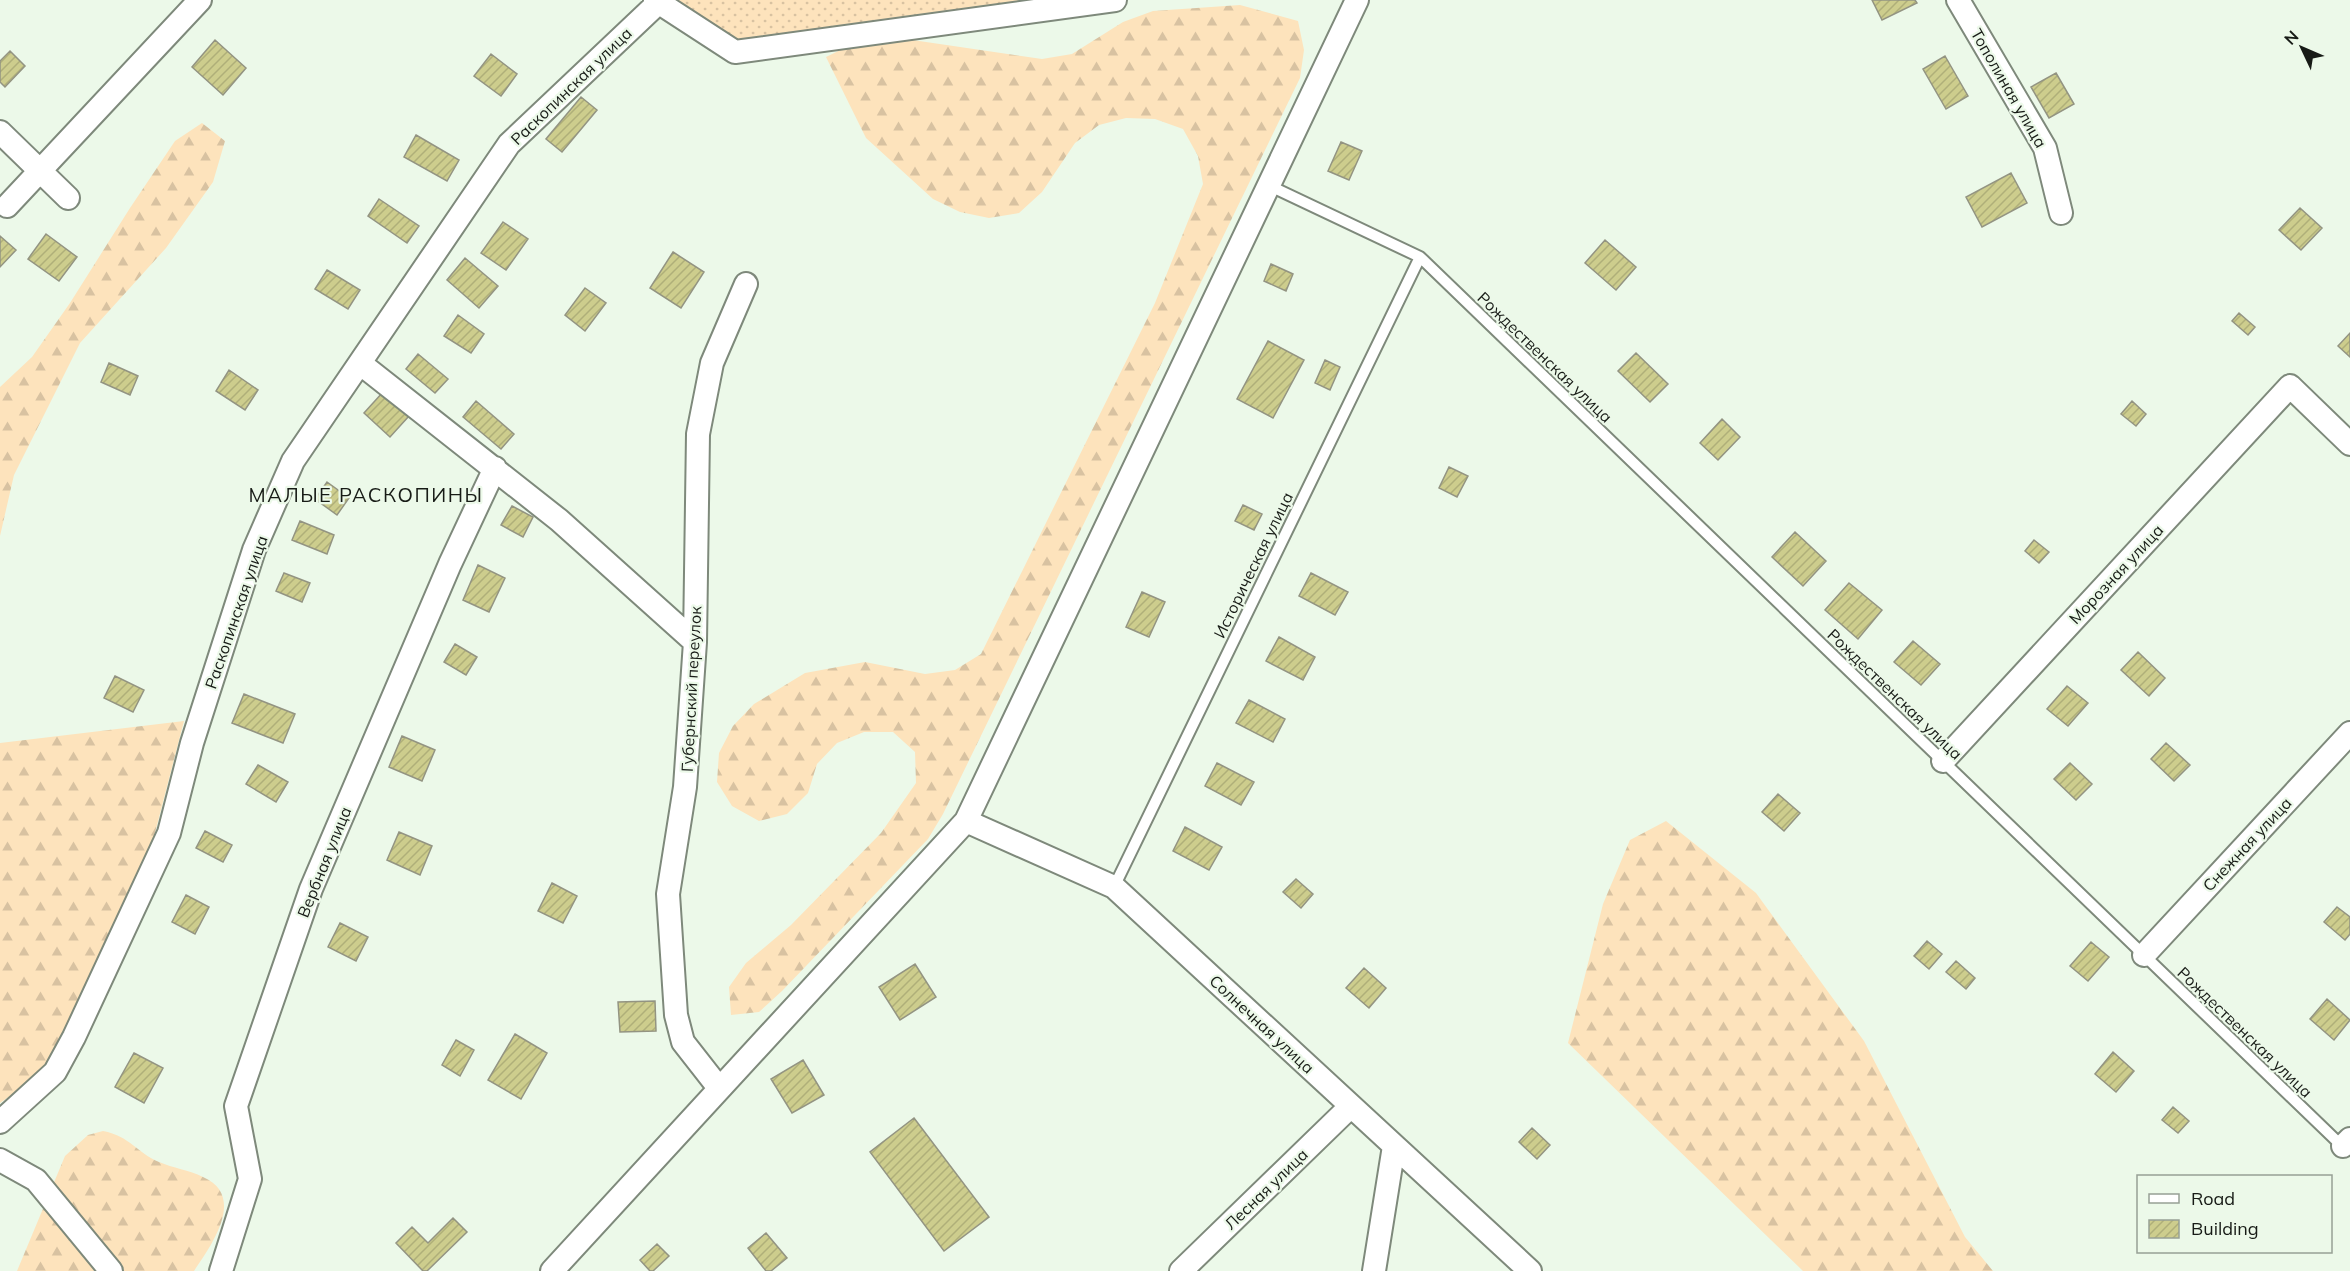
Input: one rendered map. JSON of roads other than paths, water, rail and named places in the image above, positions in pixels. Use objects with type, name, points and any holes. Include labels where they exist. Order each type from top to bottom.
[{"type":"street","points":[[7,206],[200,0]]},
{"type":"street","points":[[657,1],[735,52],[1115,0]]},
{"type":"street","points":[[552,1271],[966,821],[1357,0]]},
{"type":"street","name":"Тополиная улица","points":[[1958,0],[2045,148],[2061,213]]},
{"type":"street","name":"Раскопинская улица","points":[[0,1122],[55,1072],[169,833],[192,743],[254,550],[293,461],[509,144],[657,1]]},
{"type":"street","points":[[0,132],[68,198]]},
{"type":"street","name":"Губернский переулок","points":[[719,1088],[682,1041],[676,1015],[668,894],[685,787],[695,642],[698,434],[712,363],[746,284]]},
{"type":"street","points":[[361,364],[560,520],[695,642]]},
{"type":"street","name":"Морозная улица","points":[[1943,761],[2290,386],[2350,444]]},
{"type":"street","name":"Вербная улица","points":[[221,1271],[250,1179],[236,1106],[311,890],[450,564],[495,468]]},
{"type":"street","name":"Снежная улица","points":[[2144,955],[2350,733]]},
{"type":"street","name":"Солнечная улица","points":[[966,821],[1114,887],[1530,1271]]},
{"type":"street","name":"Лесная улица","points":[[1181,1271],[1351,1106]]},
{"type":"street","points":[[1374,1271],[1394,1146]]},
{"type":"street","points":[[0,1160],[36,1180],[111,1271]]},
{"type":"lane","name":"Рождественская улица","points":[[1268,185],[1420,257],[2144,955],[2348,1146]]},
{"type":"lane","name":"Историческая улица","points":[[1114,887],[1420,257]]},
{"type":"district","name":"МАЛЫЕ РАСКОПИНЫ","points":[[366,494]]}]
